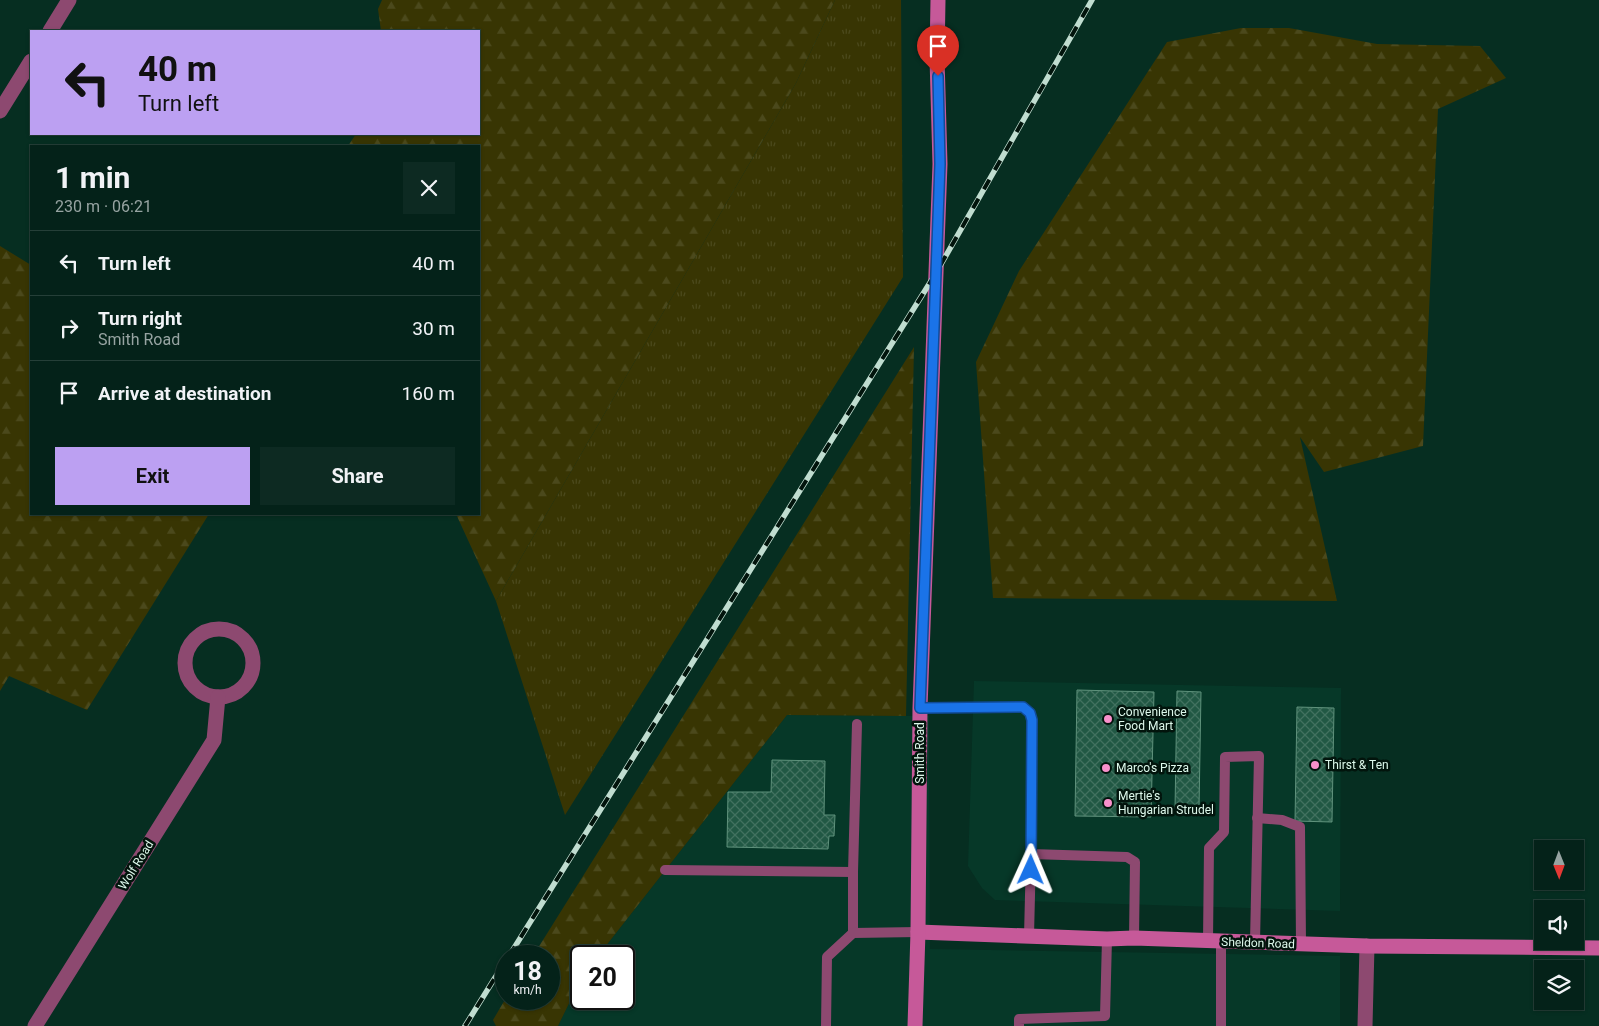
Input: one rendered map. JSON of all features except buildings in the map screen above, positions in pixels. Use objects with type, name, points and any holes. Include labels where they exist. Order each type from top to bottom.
[{"type":"main road","name":"Smith Road","points":[[915,1026],[918,932],[920,708],[940,164],[937,58],[938,0]]},
{"type":"main road","name":"Sheldon Road","points":[[918,932],[1367,946],[1599,948]]},
{"type":"street","points":[[51,30],[70,0]]},
{"type":"street","points":[[0,111],[30,63]]},
{"type":"street","points":[[211,630],[225,630],[237,634],[245,640],[253,654],[254,665],[248,681],[242,689],[228,696],[218,697],[208,695],[197,689],[190,680],[185,662],[188,650],[194,640],[211,630]]},
{"type":"street","name":"Wolf Road","points":[[35,1026],[214,740],[218,697]]},
{"type":"street","points":[[1364,1026],[1367,946]]},
{"type":"lane","points":[[920,708],[1023,707],[1030,713],[1032,720],[1029,936]]},
{"type":"lane","points":[[853,933],[857,724]]},
{"type":"lane","points":[[1221,1026],[1209,848],[1224,832],[1225,757],[1258,756],[1255,942]]},
{"type":"lane","points":[[1257,818],[1282,820],[1300,827],[1301,944]]},
{"type":"lane","points":[[1031,854],[1127,857],[1134,862],[1134,938]]},
{"type":"lane","points":[[665,870],[853,872]]},
{"type":"lane","points":[[826,1026],[827,957],[853,933],[918,932]]},
{"type":"lane","points":[[1019,1026],[1019,1019],[1106,1016],[1107,939]]},
{"type":"shaded area","points":[[974,681],[1341,688],[1340,911],[995,900],[982,888],[968,866]]},
{"type":"shaded area","points":[[787,715],[929,716],[930,949],[1340,956],[1340,1026],[558,1026],[570,1001],[570,1010],[635,1010],[635,945],[607,945]]},
{"type":"green space","points":[[382,0],[835,0],[796,83],[496,601],[456,515],[480,515],[480,145],[349,145],[355,135],[480,135],[480,30],[381,30],[378,9]]},
{"type":"green space","points":[[835,0],[901,0],[903,277],[565,815],[496,601],[796,83]]},
{"type":"green space","points":[[1241,28],[1289,28],[1377,44],[1480,46],[1506,78],[1438,109],[1423,446],[1324,472],[1300,437],[1337,601],[993,598],[976,362],[1019,271],[1167,42]]},
{"type":"green space","points":[[0,246],[30,264],[30,515],[208,515],[87,710],[9,676],[0,691]]},
{"type":"green space","points":[[914,347],[906,716],[787,715],[607,945],[570,945],[570,1001],[558,1026],[496,1026],[493,1020],[499,1010],[560,1010],[560,945],[540,945]]},
{"type":"railway","points":[[516,945],[936,273],[1092,0]]},
{"type":"railway","points":[[465,1026],[495,978]]},
{"type":"place","name":"Convenience Food Mart","points":[[1108,719]]},
{"type":"place","name":"Thirst & Ten","points":[[1315,765]]},
{"type":"place","name":"Marco's Pizza","points":[[1106,768]]},
{"type":"place","name":"Mertie's Hungarian Strudel","points":[[1108,803]]},
{"type":"route","points":[[938,76],[940,164],[920,708],[1023,707],[1030,713],[1032,720],[1031,870]]}]
